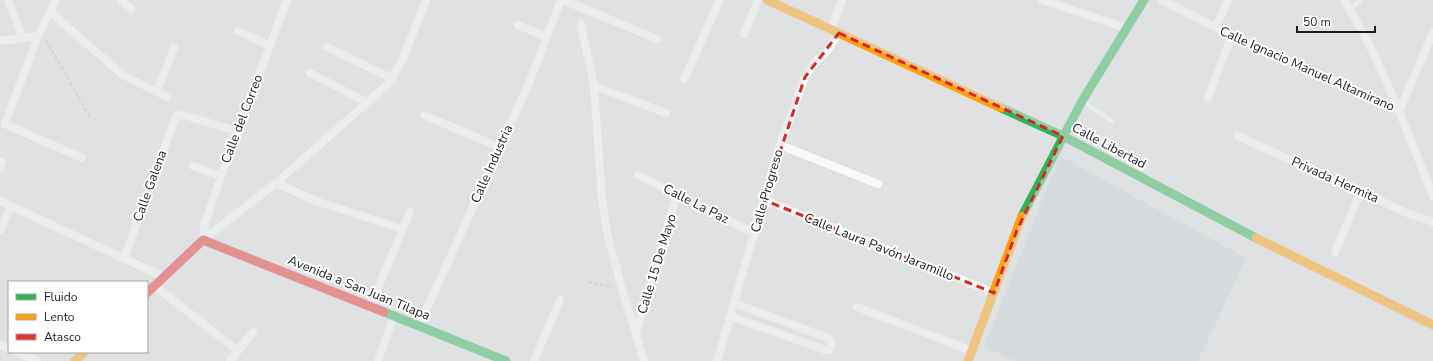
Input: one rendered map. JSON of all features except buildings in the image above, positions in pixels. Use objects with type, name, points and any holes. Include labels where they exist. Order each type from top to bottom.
[{"type":"main road","name":"Calle Libertad","points":[[767,0],[1063,136],[1228,224],[1433,325]]},
{"type":"main road","points":[[968,361],[1023,215],[1082,101],[1144,0]]},
{"type":"main road","points":[[148,292],[203,240]]},
{"type":"main road","name":"Avenida a San Juan Tilapa","points":[[203,240],[506,361]]},
{"type":"main road","points":[[74,361],[83,353]]},
{"type":"street","points":[[8,0],[23,38]]},
{"type":"street","points":[[56,0],[39,33],[5,124],[82,158]]},
{"type":"street","points":[[122,0],[131,10]]},
{"type":"street","name":"Calle del Correo","points":[[203,240],[205,223],[221,176],[287,0]]},
{"type":"street","points":[[203,240],[276,183],[368,103],[392,79],[402,61],[426,0]]},
{"type":"street","points":[[562,0],[657,39]]},
{"type":"street","name":"Calle Industria","points":[[419,326],[499,147],[562,0]]},
{"type":"street","points":[[684,79],[720,0]]},
{"type":"street","points":[[744,34],[758,0]]},
{"type":"street","points":[[835,31],[842,0]]},
{"type":"street","points":[[1042,0],[1126,28]]},
{"type":"street","name":"Calle Ignacio Manuel Altamirano","points":[[1161,0],[1232,35],[1399,111],[1433,33]]},
{"type":"street","points":[[1216,27],[1228,0]]},
{"type":"street","points":[[1344,0],[1399,111],[1433,196]]},
{"type":"street","points":[[50,12],[123,75],[168,97]]},
{"type":"street","points":[[581,24],[594,86],[604,216],[622,289],[644,361]]},
{"type":"street","points":[[518,25],[547,37]]},
{"type":"street","points":[[238,31],[270,46]]},
{"type":"street","name":"Calle Progreso","points":[[717,361],[780,145],[809,69],[827,51],[835,31]]},
{"type":"street","points":[[0,41],[23,38],[39,33]]},
{"type":"street","points":[[1208,97],[1232,35]]},
{"type":"street","points":[[327,47],[392,79]]},
{"type":"street","points":[[156,92],[174,48]]},
{"type":"street","points":[[310,74],[368,103]]},
{"type":"street","points":[[594,86],[666,114]]},
{"type":"street","name":"Calle Galena","points":[[124,259],[175,117],[179,114],[237,131]]},
{"type":"street","points":[[424,114],[499,147]]},
{"type":"street","name":"Privada Hermita","points":[[1238,136],[1407,213],[1433,222]]},
{"type":"street","points":[[780,145],[878,184]]},
{"type":"street","points":[[193,166],[221,176]]},
{"type":"street","name":"Calle La Paz","points":[[638,174],[754,234]]},
{"type":"street","points":[[276,183],[316,201],[402,229]]},
{"type":"street","points":[[1335,252],[1361,191]]},
{"type":"street","name":"Calle 15 De Mayo","points":[[636,333],[677,194]]},
{"type":"street","name":"Calle Laura Pavón Jaramillo","points":[[764,200],[994,293]]},
{"type":"street","points":[[0,201],[164,277]]},
{"type":"street","points":[[0,230],[11,206]]},
{"type":"street","points":[[370,307],[410,212]]},
{"type":"street","points":[[155,286],[238,351]]},
{"type":"street","points":[[534,361],[560,300]]},
{"type":"street","points":[[730,316],[825,350],[830,349],[832,346],[832,342],[828,338],[734,303]]},
{"type":"street","points":[[857,307],[972,351]]},
{"type":"street","points":[[749,322],[753,310]]},
{"type":"street","points":[[378,361],[394,316]]},
{"type":"street","points":[[230,361],[253,332]]},
{"type":"street","points":[[18,353],[37,361]]},
{"type":"lane","points":[[1350,10],[1361,0]]},
{"type":"lane","points":[[1082,101],[1112,121]]},
{"type":"path","points":[[39,33],[90,117]]},
{"type":"path","points":[[588,282],[622,289]]},
{"type":"highlighted area","points":[[839,33],[1063,136],[1017,230],[994,293],[764,200],[805,77]]},
{"type":"shaded area","points":[[1060,156],[1246,258],[1198,361],[1016,361],[984,347]]},
{"type":"traffic: fast","points":[[1022,216],[1082,101],[1144,0]]},
{"type":"traffic: fast","points":[[1001,108],[1063,136],[1256,238]]},
{"type":"traffic: fast","points":[[384,312],[506,361]]},
{"type":"traffic: slow","points":[[767,0],[1001,108]]},
{"type":"traffic: slow","points":[[968,361],[1022,216]]},
{"type":"traffic: slow","points":[[1256,238],[1433,325]]},
{"type":"traffic: slow","points":[[75,361],[83,353]]},
{"type":"traffic: jam","points":[[148,292],[203,240],[384,312]]}]
